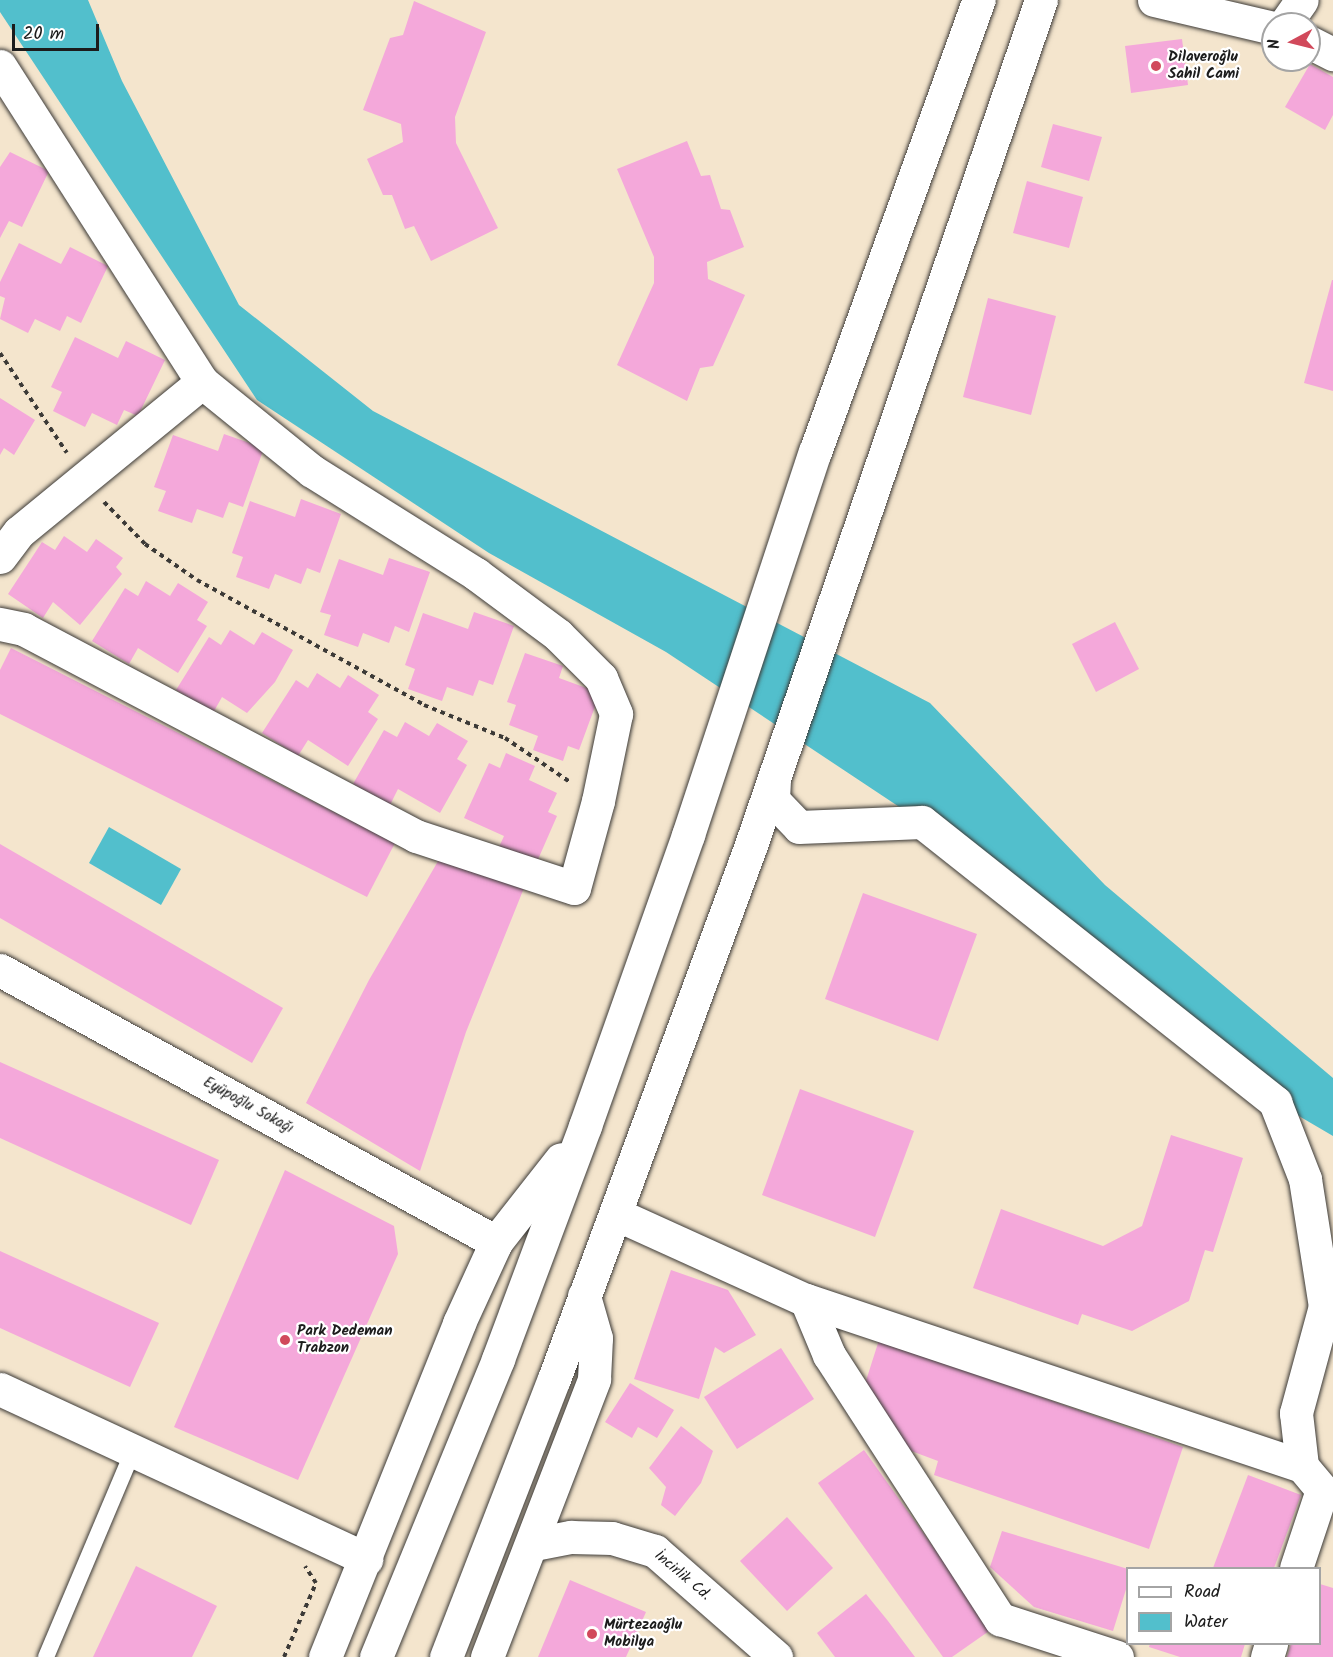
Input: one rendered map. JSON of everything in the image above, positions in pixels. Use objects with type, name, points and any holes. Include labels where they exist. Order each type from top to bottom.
[{"type":"main road","points":[[376,1657],[498,1359],[585,1126],[688,835],[815,452],[979,0]]},
{"type":"main road","points":[[446,1657],[616,1214],[751,845],[881,475],[1041,0]]},
{"type":"main road","points":[[1154,0],[1261,24]]},
{"type":"main road","points":[[0,66],[202,382],[312,471],[486,581],[558,635],[601,678],[616,714],[598,801],[574,888],[416,836],[24,629],[0,624]]},
{"type":"main road","points":[[0,557],[19,532],[202,382]]},
{"type":"main road","points":[[774,780],[773,800],[799,827],[922,822],[1275,1102],[1305,1179],[1325,1306],[1296,1413],[1302,1466]]},
{"type":"main road","name":"Eyüpoğlu Sokağı","points":[[0,970],[496,1242]]},
{"type":"main road","points":[[325,1657],[459,1323],[496,1242],[585,1126]]},
{"type":"main road","points":[[616,1214],[806,1300],[1302,1466],[1322,1490],[1297,1567]]},
{"type":"main road","points":[[487,1657],[534,1544],[594,1379],[596,1338],[584,1296]]},
{"type":"main road","points":[[806,1300],[829,1355],[1000,1619],[1117,1657]]},
{"type":"main road","points":[[0,1389],[366,1559]]},
{"type":"main road","name":"İncirlik Cd.","points":[[534,1544],[571,1537],[612,1538],[655,1551],[776,1657]]},
{"type":"lane","points":[[46,1657],[133,1451]]},
{"type":"path","points":[[0,353],[84,478],[145,544],[197,580],[424,705],[505,738],[598,801]]},
{"type":"path","points":[[284,1657],[316,1583],[296,1559]]},
{"type":"water","points":[[0,0],[88,0],[122,81],[239,305],[373,411],[930,703],[1105,885],[1333,1078],[1333,1136],[1275,1102],[922,822],[666,652],[489,553],[257,400],[0,12]]},
{"type":"water","points":[[109,827],[181,869],[161,905],[89,863]]},
{"type":"building","points":[[414,1],[486,32],[455,117],[456,143],[498,228],[431,261],[414,226],[405,229],[392,195],[383,195],[367,159],[403,142],[401,124],[363,110],[390,38],[403,35]]},
{"type":"building","name":"Dilaveroğlu Sahil Cami","points":[[1182,39],[1188,85],[1131,93],[1125,46]]},
{"type":"building","points":[[1321,70],[1333,77],[1333,115],[1325,130],[1285,107],[1305,72]]},
{"type":"building","points":[[1053,124],[1102,137],[1089,181],[1041,167]]},
{"type":"building","points":[[687,141],[701,176],[710,175],[721,209],[730,210],[744,247],[707,262],[708,279],[745,295],[713,366],[700,368],[687,401],[617,365],[654,283],[654,257],[617,169]]},
{"type":"building","points":[[10,152],[49,171],[22,227],[9,221],[0,238],[0,167]]},
{"type":"building","points":[[1027,181],[1083,197],[1069,248],[1013,233]]},
{"type":"building","points":[[19,243],[61,264],[70,247],[108,266],[81,323],[67,316],[60,331],[35,319],[28,333],[0,319],[5,298],[0,296],[0,282]]},
{"type":"building","points":[[1333,280],[1333,391],[1304,383]]},
{"type":"building","points":[[988,298],[1056,316],[1031,415],[963,397]]},
{"type":"building","points":[[75,337],[118,358],[126,341],[165,360],[138,416],[124,410],[117,425],[92,413],[85,427],[53,411],[62,392],[51,387]]},
{"type":"building","points":[[0,398],[35,420],[14,455],[4,448],[0,455]]},
{"type":"building","points":[[224,434],[264,448],[243,507],[229,502],[223,518],[197,509],[192,523],[158,511],[166,491],[154,487],[173,435],[218,451]]},
{"type":"building","points":[[301,499],[341,514],[320,573],[307,568],[301,584],[275,574],[269,589],[236,577],[243,557],[232,553],[250,501],[295,517]]},
{"type":"building","points":[[64,536],[87,552],[96,539],[123,558],[116,567],[122,574],[80,625],[53,602],[43,618],[8,594],[42,542],[55,550]]},
{"type":"building","points":[[389,558],[430,572],[409,632],[395,626],[389,643],[363,633],[358,647],[324,635],[331,615],[320,612],[339,559],[383,575]]},
{"type":"building","points":[[146,581],[170,596],[178,583],[208,602],[197,620],[207,626],[178,673],[138,648],[129,664],[92,641],[125,588],[138,596]]},
{"type":"building","points":[[474,612],[514,626],[493,685],[479,680],[473,696],[447,687],[442,701],[408,689],[415,669],[405,665],[423,613],[468,629]]},
{"type":"building","points":[[1115,622],[1139,669],[1096,692],[1072,644]]},
{"type":"building","points":[[230,630],[254,645],[262,632],[293,650],[275,682],[247,713],[222,697],[213,713],[176,690],[209,637],[221,645]]},
{"type":"building","points":[[11,648],[395,843],[367,897],[0,714],[0,670]]},
{"type":"building","points":[[525,653],[563,666],[559,678],[600,693],[579,750],[568,746],[563,761],[533,750],[538,736],[509,725],[516,705],[507,702]]},
{"type":"building","points":[[317,673],[340,688],[348,675],[379,695],[368,712],[378,719],[348,766],[308,740],[298,756],[262,733],[296,680],[308,688]]},
{"type":"building","points":[[405,722],[429,736],[437,723],[468,741],[457,759],[467,765],[440,813],[398,789],[390,805],[353,784],[384,730],[397,737]]},
{"type":"building","points":[[506,753],[535,766],[529,780],[557,793],[548,812],[557,816],[536,864],[499,847],[504,836],[464,818],[489,763],[500,768]]},
{"type":"building","points":[[0,844],[283,1008],[252,1063],[0,918]]},
{"type":"building","points":[[441,856],[524,888],[466,1032],[420,1171],[306,1103],[369,980]]},
{"type":"building","points":[[863,893],[977,934],[938,1041],[825,999]]},
{"type":"building","points":[[0,1062],[219,1160],[191,1225],[0,1138]]},
{"type":"building","points":[[800,1089],[914,1131],[875,1237],[762,1195]]},
{"type":"building","points":[[1171,1135],[1243,1158],[1213,1252],[1205,1250],[1189,1301],[1132,1331],[1082,1314],[1078,1325],[973,1288],[1001,1209],[1103,1246],[1142,1226]]},
{"type":"building","name":"Park Dedeman Trabzon","points":[[285,1170],[394,1226],[398,1254],[298,1480],[174,1427]]},
{"type":"building","points":[[0,1251],[159,1323],[130,1387],[0,1328]]},
{"type":"building","points":[[671,1270],[728,1290],[756,1335],[724,1353],[715,1347],[699,1399],[634,1379]]},
{"type":"building","points":[[879,1340],[1183,1447],[1149,1549],[934,1475],[938,1461],[906,1449],[863,1390]]},
{"type":"building","points":[[781,1348],[814,1399],[737,1449],[704,1397]]},
{"type":"building","points":[[630,1383],[674,1410],[657,1438],[638,1427],[632,1438],[605,1422]]},
{"type":"building","points":[[681,1426],[713,1451],[701,1483],[675,1516],[661,1505],[666,1487],[649,1468]]},
{"type":"building","points":[[864,1450],[992,1629],[952,1657],[943,1657],[818,1483]]},
{"type":"building","points":[[1248,1475],[1301,1495],[1274,1567],[1213,1567]]},
{"type":"building","points":[[787,1517],[833,1568],[787,1611],[740,1561]]},
{"type":"building","points":[[1002,1531],[1126,1568],[1126,1589],[1113,1631],[1034,1607],[990,1567]]},
{"type":"building","points":[[136,1566],[217,1606],[192,1657],[93,1657]]},
{"type":"building","name":"Mürtezaoğlu Mobilya","points":[[570,1580],[646,1612],[626,1657],[538,1657]]},
{"type":"building","points":[[1321,1584],[1333,1588],[1333,1657],[1287,1657],[1291,1645],[1321,1645]]},
{"type":"building","points":[[866,1594],[915,1657],[835,1657],[817,1633]]},
{"type":"building","points":[[1150,1645],[1245,1645],[1241,1657],[1180,1657],[1149,1647]]},
{"type":"place","name":"Dilaveroğlu Sahil Cami","points":[[1156,66]]},
{"type":"place","name":"Park Dedeman Trabzon","points":[[285,1340]]},
{"type":"place","name":"Mürtezaoğlu Mobilya","points":[[592,1634]]}]
